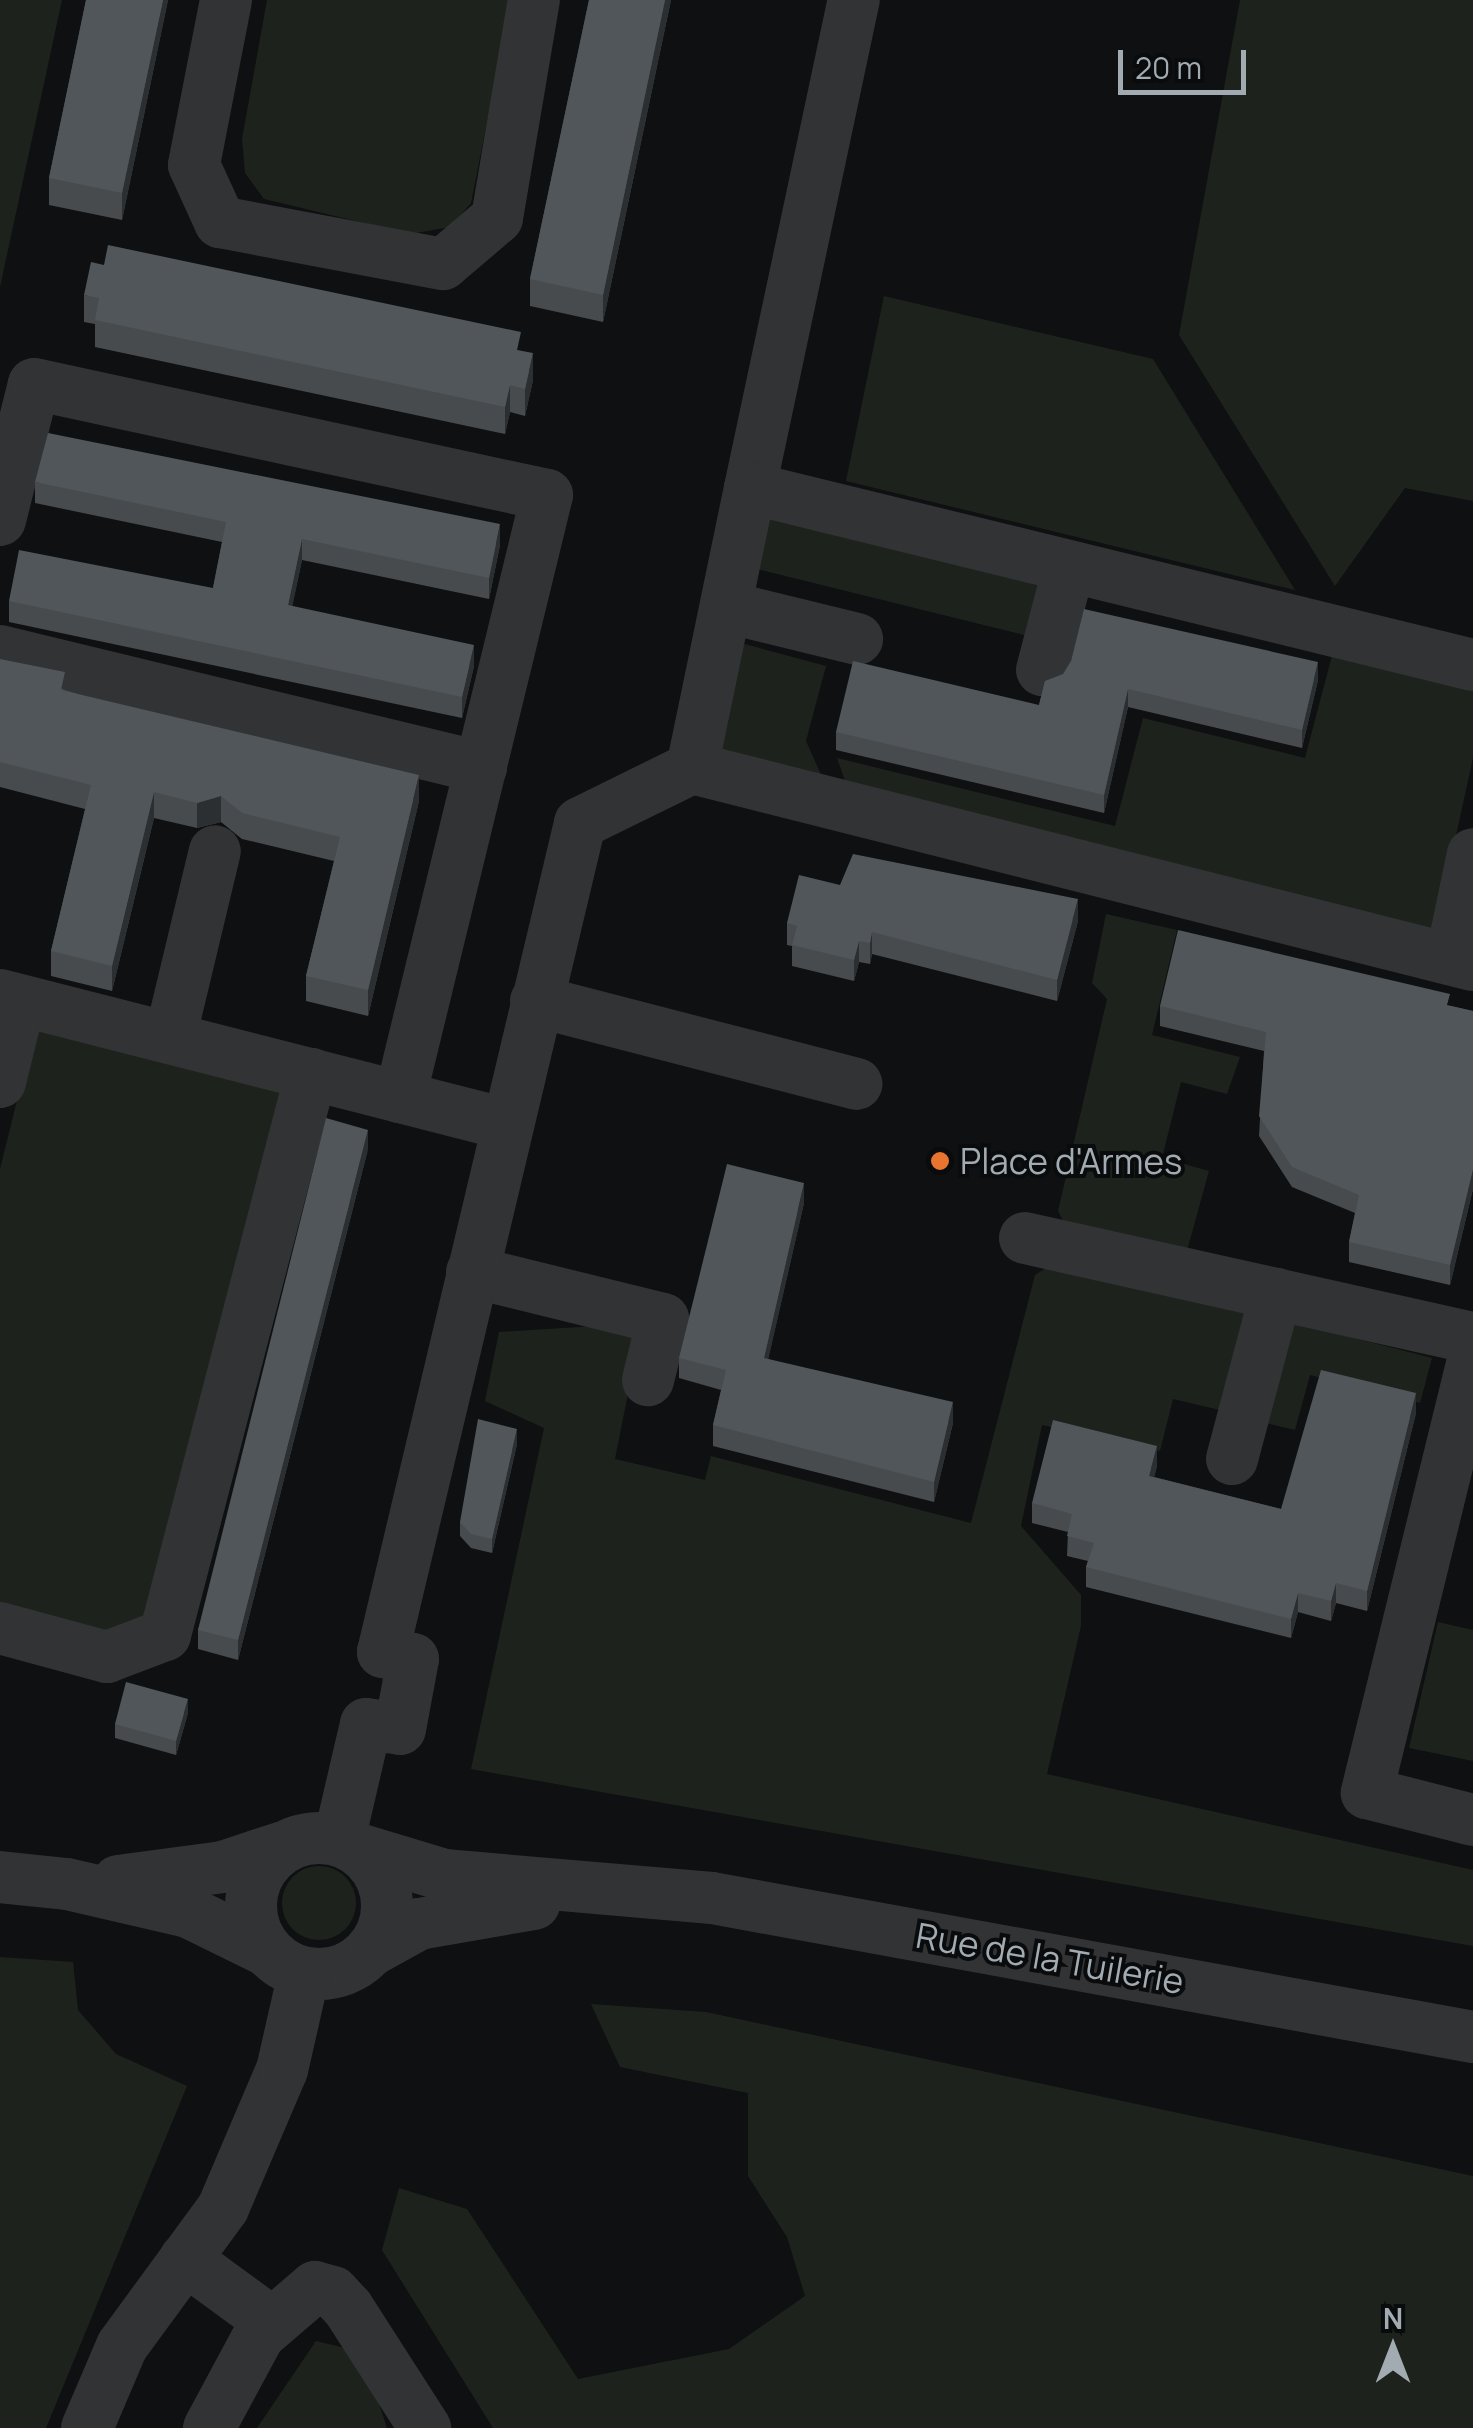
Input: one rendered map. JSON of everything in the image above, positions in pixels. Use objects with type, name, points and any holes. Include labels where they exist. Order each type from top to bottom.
[{"type":"street","points":[[226,0],[194,165],[220,222],[443,264],[497,218],[534,0]]},
{"type":"street","points":[[692,768],[852,1]]},
{"type":"street","points":[[0,520],[34,384],[546,495],[400,1097]]},
{"type":"street","points":[[750,488],[1473,665]]},
{"type":"street","points":[[1042,670],[1069,566]]},
{"type":"street","points":[[726,607],[857,639]]},
{"type":"street","points":[[0,651],[481,767]]},
{"type":"street","points":[[348,1845],[366,1724],[400,1728],[414,1659],[383,1652],[580,822],[692,768],[1462,962],[1473,854]]},
{"type":"street","points":[[170,1038],[215,851]]},
{"type":"street","points":[[0,1082],[10,998],[506,1124]]},
{"type":"street","points":[[536,1001],[856,1084]]},
{"type":"street","points":[[0,1628],[107,1658],[165,1635],[311,1074]]},
{"type":"street","points":[[1025,1238],[1473,1338]]},
{"type":"street","points":[[472,1272],[663,1319],[648,1380]]},
{"type":"street","points":[[1232,1459],[1276,1294]]},
{"type":"street","points":[[1473,1360],[1367,1793],[1473,1820]]},
{"type":"street","points":[[0,1877],[67,1884],[188,1912],[284,1961],[340,1971],[370,1952],[388,1901],[373,1862],[348,1845],[308,1838],[162,1879],[67,1884]]},
{"type":"street","name":"Rue de la Tuilerie","points":[[348,1845],[444,1875],[712,1898],[1473,2037]]},
{"type":"street","points":[[87,2428],[122,2346],[223,2208],[282,2070],[284,1961],[250,1904],[254,1880],[280,1848]]},
{"type":"street","name":"Rue de la Tuilerie","points":[[370,1952],[419,1924],[624,1890]]},
{"type":"street","points":[[185,2259],[272,2322]]},
{"type":"street","points":[[209,2428],[272,2322],[314,2287],[332,2292],[425,2428]]},
{"type":"shaded area","points":[[0,0],[62,0],[0,287]]},
{"type":"shaded area","points":[[267,0],[511,0],[471,203],[450,227],[410,234],[264,199],[245,173],[242,139]]},
{"type":"shaded area","points":[[1240,0],[1473,0],[1473,501],[1405,488],[1335,586],[1179,335]]},
{"type":"shaded area","points":[[884,296],[1153,359],[1295,590],[846,481]]},
{"type":"shaded area","points":[[763,511],[1046,581],[1032,637],[749,567]]},
{"type":"shaded area","points":[[733,641],[826,666],[806,741],[827,788],[708,756]]},
{"type":"shaded area","points":[[1334,648],[1473,684],[1473,758],[1434,936],[849,792],[837,758],[1115,826],[1143,718],[1305,758]]},
{"type":"shaded area","points":[[1106,914],[1177,930],[1152,1035],[1240,1057],[1227,1094],[1181,1082],[1162,1158],[1209,1171],[1185,1258],[1069,1232],[1058,1211],[1107,999],[1092,983]]},
{"type":"shaded area","points":[[36,1024],[282,1091],[149,1616],[105,1636],[0,1609],[0,1169]]},
{"type":"shaded area","points":[[1054,1263],[1259,1313],[1233,1413],[1173,1399],[1160,1451],[1042,1425],[1021,1526],[1081,1595],[1081,1626],[1047,1774],[1473,1870],[1473,1946],[471,1769],[544,1428],[485,1401],[499,1332],[595,1326],[639,1338],[615,1459],[705,1480],[711,1456],[971,1523],[1035,1275]]},
{"type":"shaded area","points":[[1284,1320],[1432,1358],[1420,1403],[1310,1375],[1295,1430],[1257,1421]]},
{"type":"shaded area","points":[[1438,1622],[1473,1630],[1473,1761],[1409,1748]]},
{"type":"shaded area","points":[[319,1866],[345,1877],[356,1903],[345,1929],[319,1940],[293,1929],[282,1903],[293,1877]]},
{"type":"shaded area","points":[[0,1957],[73,1962],[78,2010],[116,2054],[187,2086],[46,2428],[0,2428]]},
{"type":"shaded area","points":[[591,2004],[706,2012],[1473,2176],[1473,2428],[493,2428],[382,2250],[399,2188],[467,2209],[578,2379],[729,2349],[805,2296],[787,2237],[748,2176],[748,2093],[620,2067]]},
{"type":"shaded area","points":[[316,2341],[362,2352],[387,2428],[257,2428]]},
{"type":"building","points":[[86,0],[163,0],[122,193],[49,178]]},
{"type":"building","points":[[589,0],[665,0],[603,295],[530,279]]},
{"type":"building","points":[[108,245],[521,332],[517,350],[533,353],[525,389],[510,385],[505,407],[95,320],[99,298],[84,295],[91,262],[104,265]]},
{"type":"building","points":[[48,433],[500,524],[489,578],[302,539],[288,605],[474,645],[462,697],[9,601],[19,550],[213,588],[226,522],[35,482]]},
{"type":"building","points":[[1084,609],[1318,662],[1302,730],[1128,689],[1104,795],[836,732],[853,661],[1039,705],[1045,681],[1063,674],[1071,661]]},
{"type":"building","points":[[0,659],[65,672],[61,690],[419,775],[368,990],[306,976],[340,837],[242,813],[221,796],[197,803],[154,792],[112,966],[51,951],[91,785],[0,762]]},
{"type":"building","points":[[853,854],[1078,899],[1057,980],[872,932],[870,943],[859,941],[854,960],[792,945],[797,926],[787,923],[799,875],[840,885]]},
{"type":"building","points":[[1178,930],[1450,994],[1447,1005],[1473,1011],[1473,1169],[1450,1265],[1349,1242],[1359,1195],[1292,1167],[1259,1116],[1266,1032],[1160,1006]]},
{"type":"building","points":[[326,1118],[368,1130],[238,1640],[198,1630]]},
{"type":"building","points":[[727,1164],[804,1183],[764,1358],[953,1402],[934,1482],[713,1425],[726,1370],[679,1358]]},
{"type":"building","points":[[1321,1370],[1416,1393],[1367,1591],[1336,1583],[1331,1601],[1298,1593],[1291,1619],[1086,1567],[1094,1543],[1067,1536],[1072,1514],[1032,1503],[1053,1420],[1157,1446],[1149,1476],[1281,1509]]},
{"type":"building","points":[[478,1419],[517,1429],[492,1539],[471,1534],[460,1522]]},
{"type":"building","points":[[126,1682],[188,1699],[176,1741],[115,1724]]},
{"type":"place","name":"Place d'Armes","points":[[940,1161]]}]
